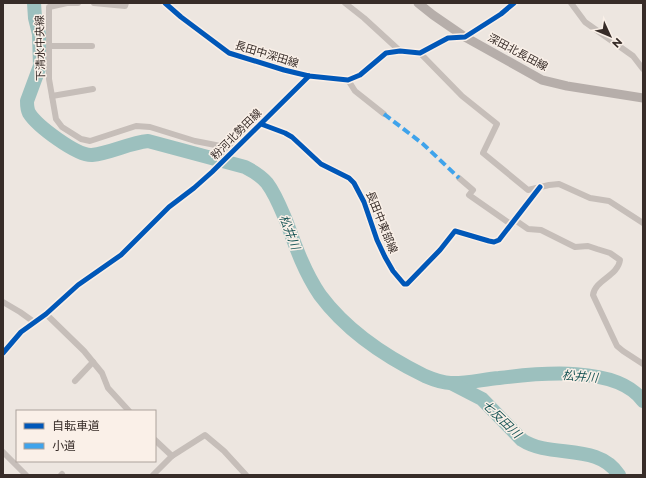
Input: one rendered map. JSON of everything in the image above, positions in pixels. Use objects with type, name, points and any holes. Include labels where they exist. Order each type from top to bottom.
[{"type":"street","name":"下清水中央線","points":[[78,3],[67,3],[49,7],[49,79],[56,119],[62,127],[81,139],[90,140],[136,126],[150,127],[234,151]]},
{"type":"street","points":[[94,3],[125,6],[126,3]]},
{"type":"street","name":"長田中深田線","points":[[165,3],[229,53],[309,76]]},
{"type":"street","points":[[345,3],[400,51]]},
{"type":"street","name":"深田北長田線","points":[[418,3],[465,37],[542,80],[567,86],[643,98]]},
{"type":"street","points":[[309,76],[348,80],[360,75],[386,53],[400,51],[420,52],[448,38],[465,37],[501,14],[514,3]]},
{"type":"street","points":[[571,3],[585,22],[633,56],[643,69]]},
{"type":"street","points":[[49,46],[92,46]]},
{"type":"street","points":[[420,52],[462,96],[497,124],[483,153],[528,190],[559,184],[590,198],[609,201],[643,223]]},
{"type":"street","name":"粉河北勢田線","points":[[3,353],[14,340],[78,285],[121,255],[169,207],[212,172],[309,76]]},
{"type":"street","points":[[348,80],[355,91],[384,114]]},
{"type":"street","points":[[52,96],[93,89]]},
{"type":"street","name":"長田中東部線","points":[[261,124],[292,137],[321,164],[349,178],[354,183],[364,202],[377,240],[385,257],[393,272],[404,284],[407,284],[440,250],[455,231],[494,242],[499,240],[540,187]]},
{"type":"street","points":[[460,178],[473,190],[469,196],[513,223],[528,229],[541,230],[575,247],[588,246],[597,248],[610,253],[620,260],[617,269],[595,289],[593,295],[617,346],[623,352],[643,364]]},
{"type":"street","points":[[3,302],[34,322]]},
{"type":"street","points":[[46,314],[93,362],[102,373],[108,388],[128,410]]},
{"type":"street","points":[[75,381],[93,362]]},
{"type":"street","points":[[153,475],[172,456],[205,435],[224,451],[246,475]]},
{"type":"street","points":[[156,441],[172,456]]},
{"type":"street","points":[[3,452],[26,475]]},
{"type":"waterway","name":"松井川","points":[[34,3],[35,18],[39,34],[40,66],[27,101],[28,112],[33,119],[68,146],[85,154],[99,154],[148,141],[245,167],[257,174],[267,183],[276,197],[301,260],[320,295],[342,320],[381,351],[434,380],[462,383],[535,374],[576,374],[597,377],[615,382],[631,389],[643,401]]},
{"type":"waterway","name":"七反田川","points":[[451,383],[482,399],[522,440],[534,446],[546,449],[587,454],[599,458],[610,465],[619,475]]},
{"type":"marked path","points":[[384,114],[423,144],[459,178]]},
{"type":"cycle path","points":[[165,3],[229,53],[309,76],[348,80],[360,75],[386,53],[400,51],[420,53],[448,38],[465,37],[501,14],[514,3]]},
{"type":"cycle path","points":[[3,353],[21,332],[46,314],[78,285],[121,255],[169,207],[212,172],[309,76]]},
{"type":"cycle path","points":[[261,124],[292,137],[321,164],[349,178],[354,183],[364,202],[377,240],[385,257],[393,271],[404,284],[407,284],[440,250],[455,231],[489,241],[494,242],[499,240],[540,187]]}]
